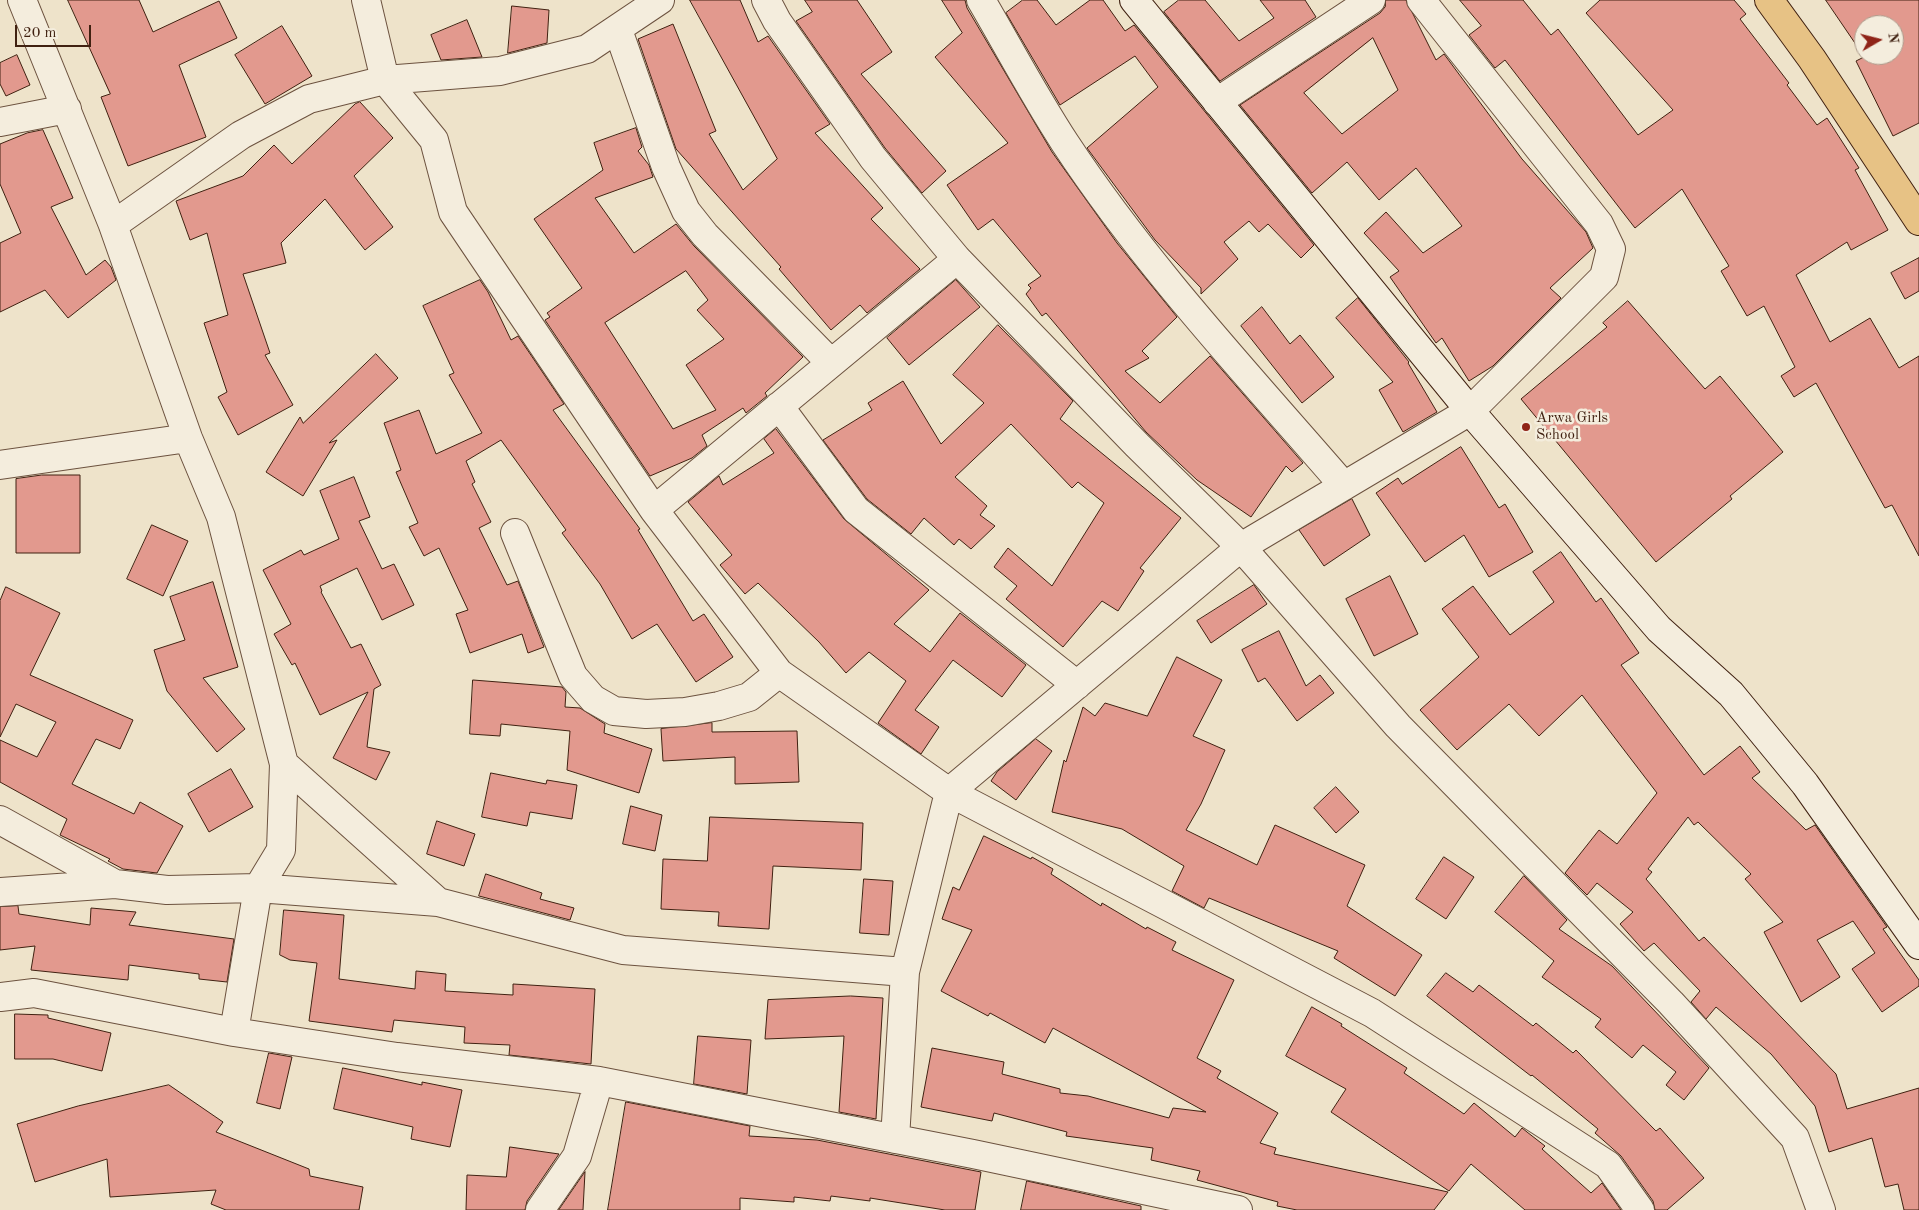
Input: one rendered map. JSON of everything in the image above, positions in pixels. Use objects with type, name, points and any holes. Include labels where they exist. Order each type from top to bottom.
[{"type":"main road","points":[[1769,0],[1812,59],[1919,221]]},
{"type":"street","points":[[22,0],[113,225],[188,438],[221,517],[284,764],[281,850],[258,888],[234,1032]]},
{"type":"street","points":[[366,0],[385,80],[434,140],[453,212],[654,510],[779,673],[949,792],[1372,1013],[1608,1166],[1640,1210]]},
{"type":"street","points":[[113,225],[241,135],[309,99],[385,80],[500,71],[587,49],[618,30],[660,0]]},
{"type":"street","points":[[766,0],[777,21],[872,158],[957,259],[1137,445],[1241,547],[1398,726],[1671,1003],[1795,1138],[1821,1210]]},
{"type":"street","points":[[980,0],[1065,143],[1129,232],[1168,282],[1344,486]]},
{"type":"street","points":[[1134,0],[1470,412],[1658,629],[1731,694],[1805,784],[1919,945]]},
{"type":"street","points":[[1217,102],[1371,0]]},
{"type":"street","points":[[895,1139],[906,972],[949,792],[1241,547],[1470,412],[1604,277],[1611,249],[1599,224],[1421,0]]},
{"type":"street","points":[[618,30],[666,167],[686,211],[705,235],[831,364]]},
{"type":"street","points":[[0,122],[66,109]]},
{"type":"street","points":[[654,510],[957,259]]},
{"type":"street","points":[[779,406],[856,510],[1077,685]]},
{"type":"street","points":[[0,465],[188,438]]},
{"type":"street","points":[[515,533],[573,676],[593,699],[614,711],[646,714],[685,712],[719,706],[749,697],[779,673]]},
{"type":"street","points":[[284,764],[438,902]]},
{"type":"street","points":[[0,820],[115,884]]},
{"type":"street","points":[[0,892],[115,884],[167,890],[258,888],[438,902],[623,950],[906,972]]},
{"type":"street","points":[[0,997],[34,994],[234,1032],[397,1057],[599,1081],[895,1139],[1238,1210]]},
{"type":"street","points":[[540,1210],[577,1156],[599,1081]]},
{"type":"building","points":[[68,0],[139,0],[153,32],[219,1],[237,38],[179,65],[206,137],[128,166],[101,97],[110,94]]},
{"type":"building","points":[[690,0],[740,0],[758,42],[768,36],[830,124],[815,133],[883,208],[871,219],[920,269],[867,313],[860,305],[831,330],[779,269],[781,267],[676,149],[638,39],[673,24],[716,131],[709,134],[743,190],[777,159]]},
{"type":"building","points":[[805,0],[857,0],[892,52],[861,74],[946,171],[922,193],[885,148],[796,21],[812,12]]},
{"type":"building","points":[[942,0],[965,0],[967,8],[1052,152],[1117,243],[1177,317],[1142,351],[1149,358],[1125,371],[1160,403],[1210,356],[1303,463],[1292,472],[1286,466],[1251,517],[1197,480],[1146,432],[1046,313],[1042,316],[1026,294],[1031,288],[1028,285],[1041,276],[993,219],[978,230],[947,185],[1008,143],[935,57],[962,33]]},
{"type":"building","points":[[1023,0],[1037,0],[1056,25],[1090,0],[1103,0],[1125,31],[1134,25],[1314,245],[1301,258],[1268,224],[1259,232],[1249,221],[1224,242],[1238,259],[1201,294],[1201,288],[1155,240],[1087,148],[1158,87],[1135,56],[1060,105],[1006,13]]},
{"type":"building","points":[[1179,0],[1205,0],[1239,41],[1274,18],[1260,0],[1305,0],[1316,17],[1220,81],[1164,12]]},
{"type":"building","points":[[1386,0],[1406,0],[1436,60],[1444,54],[1522,159],[1586,232],[1593,248],[1550,288],[1561,298],[1493,366],[1469,381],[1442,338],[1436,343],[1390,277],[1399,271],[1364,233],[1386,212],[1423,253],[1462,226],[1416,168],[1379,200],[1347,162],[1312,193],[1240,105],[1380,13],[1385,7]],"holes":[[[1373,38],[1398,90],[1342,134],[1304,93]]]},
{"type":"building","points":[[1460,0],[1523,0],[1551,35],[1558,29],[1638,135],[1673,110],[1586,13],[1600,0],[1734,0],[1746,14],[1740,19],[1789,83],[1787,85],[1817,125],[1827,118],[1859,168],[1855,170],[1888,230],[1851,250],[1847,242],[1796,275],[1830,342],[1870,318],[1899,368],[1919,356],[1919,556],[1892,505],[1885,508],[1816,383],[1794,397],[1781,376],[1795,367],[1764,306],[1747,316],[1721,271],[1729,266],[1682,189],[1635,228],[1505,60],[1495,68],[1469,35],[1481,26]]},
{"type":"building","points":[[1826,0],[1919,0],[1919,123],[1893,136],[1858,65],[1904,65],[1904,15],[1854,15],[1854,42]]},
{"type":"building","points":[[512,6],[549,10],[547,43],[508,53]]},
{"type":"building","points":[[467,20],[482,57],[441,60],[431,35]]},
{"type":"building","points":[[282,26],[312,76],[265,104],[235,55]]},
{"type":"building","points":[[17,55],[30,85],[6,96],[0,84],[0,63]]},
{"type":"building","points":[[360,102],[393,138],[354,176],[393,227],[365,250],[325,199],[281,243],[286,263],[243,274],[270,353],[265,355],[293,405],[238,435],[218,397],[227,392],[204,323],[228,315],[207,233],[190,240],[176,201],[243,176],[274,145],[292,164],[355,104]]},
{"type":"building","points":[[636,128],[642,147],[638,151],[649,165],[653,177],[595,198],[634,253],[676,224],[694,246],[803,357],[765,393],[767,396],[746,413],[743,408],[702,435],[707,446],[692,458],[650,476],[545,320],[550,317],[547,313],[582,288],[534,219],[603,170],[594,143]],"holes":[[[686,271],[708,300],[697,310],[724,339],[686,365],[716,410],[673,429],[605,323]]]},
{"type":"building","points":[[43,130],[73,198],[51,207],[86,275],[105,260],[111,267],[116,280],[68,318],[45,290],[0,312],[0,243],[21,233],[0,184],[0,144],[27,133]]},
{"type":"building","points":[[1919,258],[1919,291],[1905,299],[1891,273]]},
{"type":"building","points":[[480,280],[488,292],[511,340],[518,336],[564,404],[553,410],[640,529],[638,530],[693,621],[704,614],[733,657],[696,682],[657,624],[632,639],[600,584],[562,533],[566,530],[501,440],[466,461],[475,482],[472,484],[491,522],[479,528],[507,585],[518,581],[544,647],[528,653],[522,634],[470,653],[456,614],[468,610],[439,548],[424,556],[409,527],[418,523],[396,472],[401,470],[384,423],[419,410],[436,454],[482,433],[449,375],[454,373],[423,306]]},
{"type":"building","points":[[956,280],[980,307],[909,365],[887,338]]},
{"type":"building","points":[[1358,298],[1409,362],[1437,412],[1403,432],[1379,390],[1393,382],[1336,318]]},
{"type":"building","points":[[1628,301],[1705,389],[1720,376],[1783,452],[1730,496],[1732,499],[1656,562],[1521,399],[1607,327],[1603,323]]},
{"type":"building","points":[[1262,307],[1290,344],[1300,335],[1334,377],[1302,403],[1241,326]]},
{"type":"building","points":[[998,325],[1073,401],[1060,419],[1181,518],[1140,568],[1144,571],[1118,611],[1102,601],[1063,647],[1006,599],[1017,586],[994,567],[1008,548],[1052,586],[1104,503],[1078,482],[1072,488],[1011,424],[955,477],[987,506],[980,515],[995,526],[971,549],[959,539],[954,545],[924,518],[911,534],[867,499],[823,440],[872,410],[868,403],[903,381],[941,444],[984,403],[953,375]]},
{"type":"building","points":[[376,354],[398,378],[329,443],[337,440],[303,496],[266,472],[300,417],[303,423]]},
{"type":"building","points":[[776,429],[844,519],[929,590],[894,624],[930,652],[960,613],[1026,665],[1002,697],[953,660],[915,710],[939,727],[921,754],[878,723],[906,681],[869,652],[846,673],[819,642],[758,583],[745,594],[720,565],[732,555],[688,502],[719,476],[723,485],[774,453],[764,439]]},
{"type":"building","points":[[1461,447],[1499,508],[1505,504],[1533,552],[1489,577],[1464,535],[1425,562],[1376,493],[1398,478],[1402,484]]},
{"type":"building","points":[[42,475],[80,475],[80,553],[16,553],[16,479]]},
{"type":"building","points":[[354,477],[370,517],[359,521],[382,569],[394,564],[414,605],[382,620],[357,568],[320,586],[321,592],[351,648],[361,644],[381,685],[374,689],[367,747],[390,752],[376,780],[333,758],[368,692],[320,715],[295,663],[292,665],[274,634],[291,624],[263,570],[301,550],[304,555],[339,539],[320,491]]},
{"type":"building","points":[[1352,499],[1370,535],[1324,566],[1299,530]]},
{"type":"building","points":[[152,525],[188,541],[163,596],[127,579]]},
{"type":"building","points":[[1561,552],[1596,602],[1601,598],[1639,653],[1621,665],[1704,775],[1740,746],[1760,772],[1752,778],[1806,830],[1815,825],[1887,927],[1883,929],[1919,980],[1919,986],[1882,1012],[1852,969],[1875,953],[1853,921],[1817,940],[1840,977],[1801,1002],[1764,932],[1783,922],[1745,879],[1751,874],[1698,822],[1694,825],[1688,817],[1648,869],[1652,872],[1646,879],[1699,941],[1704,937],[1836,1074],[1847,1109],[1919,1088],[1919,1210],[1904,1210],[1898,1184],[1885,1187],[1872,1138],[1829,1152],[1815,1106],[1771,1054],[1716,1007],[1706,1019],[1691,1002],[1700,991],[1654,943],[1644,951],[1620,924],[1633,912],[1597,883],[1587,895],[1565,873],[1599,830],[1617,844],[1657,793],[1582,695],[1539,736],[1509,704],[1457,750],[1420,710],[1479,657],[1442,609],[1473,586],[1510,635],[1554,602],[1533,572]]},
{"type":"building","points":[[1390,576],[1418,634],[1374,656],[1346,599]]},
{"type":"building","points":[[213,582],[238,667],[203,678],[245,729],[217,752],[167,691],[154,650],[185,640],[170,597]]},
{"type":"building","points":[[1254,585],[1267,604],[1211,643],[1197,621]]},
{"type":"building","points":[[6,587],[60,613],[30,675],[133,720],[120,749],[96,739],[72,784],[134,814],[140,802],[183,826],[157,873],[123,869],[108,861],[110,859],[60,835],[67,819],[0,782],[0,740],[37,757],[56,722],[16,704],[0,737],[0,601]]},
{"type":"building","points":[[1279,631],[1306,686],[1320,675],[1334,693],[1297,721],[1265,678],[1258,682],[1242,650]]},
{"type":"building","points":[[1177,657],[1222,680],[1193,736],[1225,750],[1201,804],[1186,830],[1257,865],[1275,825],[1365,865],[1347,906],[1422,955],[1395,996],[1334,958],[1338,951],[1209,898],[1204,908],[1172,891],[1184,866],[1122,829],[1052,812],[1064,760],[1066,762],[1083,707],[1095,716],[1105,703],[1147,716]]},
{"type":"building","points":[[473,680],[562,687],[566,692],[565,707],[580,708],[605,724],[604,733],[652,749],[639,793],[567,770],[570,731],[501,724],[500,736],[470,734]]},
{"type":"building","points":[[712,723],[712,732],[797,731],[799,782],[735,784],[735,757],[663,761],[661,729]]},
{"type":"building","points":[[1036,739],[1052,751],[1016,800],[991,781],[997,772]]},
{"type":"building","points":[[231,769],[253,807],[209,832],[188,794]]},
{"type":"building","points":[[491,773],[546,784],[547,780],[577,785],[572,819],[530,812],[527,826],[482,817]]},
{"type":"building","points":[[1336,787],[1359,812],[1336,833],[1314,808]]},
{"type":"building","points":[[631,806],[662,815],[655,851],[623,844]]},
{"type":"building","points":[[710,817],[863,823],[861,870],[773,866],[769,929],[718,926],[719,912],[661,909],[663,859],[707,861]]},
{"type":"building","points":[[437,821],[475,834],[464,866],[427,854]]},
{"type":"building","points":[[984,836],[1031,859],[1032,857],[1053,869],[1051,874],[1101,906],[1102,903],[1146,929],[1147,927],[1176,942],[1172,950],[1234,980],[1197,1058],[1221,1071],[1217,1078],[1278,1113],[1260,1143],[1276,1148],[1274,1154],[1448,1192],[1434,1210],[1297,1210],[1277,1206],[1278,1202],[1197,1180],[1200,1171],[1151,1160],[1153,1148],[1066,1136],[1067,1132],[994,1113],[992,1121],[921,1107],[932,1048],[1004,1062],[1002,1074],[1060,1089],[1060,1093],[1088,1096],[1169,1118],[1173,1108],[1206,1112],[1053,1028],[1045,1043],[990,1013],[988,1016],[941,991],[972,930],[942,919],[953,887],[959,890]]},
{"type":"building","points":[[1444,857],[1474,877],[1446,919],[1416,899]]},
{"type":"building","points":[[486,874],[542,893],[540,899],[574,908],[570,920],[479,896]]},
{"type":"building","points":[[1524,876],[1567,920],[1559,929],[1612,966],[1709,1068],[1684,1100],[1666,1085],[1676,1072],[1643,1045],[1632,1058],[1595,1027],[1601,1019],[1542,977],[1554,961],[1495,912]]},
{"type":"building","points":[[864,879],[893,881],[889,935],[860,933]]},
{"type":"building","points":[[18,906],[19,914],[90,925],[91,908],[136,912],[129,925],[234,939],[227,982],[199,979],[199,974],[129,965],[128,980],[31,970],[35,946],[0,950],[0,907]]},
{"type":"building","points":[[284,910],[344,915],[339,979],[415,989],[416,971],[446,974],[445,991],[513,995],[513,984],[595,989],[591,1064],[509,1055],[510,1045],[464,1043],[465,1027],[394,1020],[392,1032],[309,1021],[317,963],[290,960],[280,955]]},
{"type":"building","points":[[1446,973],[1473,992],[1479,985],[1533,1026],[1536,1023],[1573,1053],[1576,1050],[1656,1131],[1660,1128],[1704,1178],[1667,1210],[1655,1210],[1653,1201],[1621,1156],[1595,1133],[1598,1129],[1532,1075],[1427,996]]},
{"type":"building","points":[[851,996],[883,998],[876,1119],[839,1112],[844,1036],[765,1039],[768,1000]]},
{"type":"building","points":[[1312,1007],[1342,1024],[1341,1026],[1407,1068],[1404,1073],[1464,1114],[1474,1103],[1515,1137],[1522,1128],[1545,1146],[1542,1149],[1591,1193],[1602,1183],[1621,1210],[1525,1210],[1471,1164],[1449,1191],[1331,1112],[1346,1089],[1286,1056]]},
{"type":"building","points":[[15,1014],[48,1015],[48,1018],[111,1033],[102,1071],[53,1059],[15,1059]]},
{"type":"building","points":[[698,1036],[751,1040],[747,1094],[694,1084]]},
{"type":"building","points":[[269,1053],[292,1057],[280,1109],[257,1103]]},
{"type":"building","points":[[343,1068],[422,1085],[422,1082],[462,1090],[450,1147],[411,1139],[413,1127],[334,1109]]},
{"type":"building","points":[[169,1085],[223,1122],[216,1132],[309,1169],[310,1176],[363,1187],[359,1210],[226,1210],[211,1204],[216,1190],[110,1197],[107,1159],[35,1182],[17,1124],[78,1106]]},
{"type":"building","points":[[626,1102],[750,1126],[749,1136],[817,1140],[981,1172],[975,1210],[945,1210],[870,1198],[870,1201],[831,1196],[830,1201],[794,1197],[794,1202],[740,1198],[740,1210],[608,1210]]},
{"type":"building","points":[[510,1147],[559,1154],[527,1201],[525,1210],[466,1210],[467,1175],[506,1177]]},
{"type":"building","points":[[585,1172],[583,1210],[559,1210]]},
{"type":"building","points":[[1027,1181],[1141,1206],[1141,1210],[1021,1210]]},
{"type":"place","name":"Arwa Girls School","points":[[1526,427]]}]
